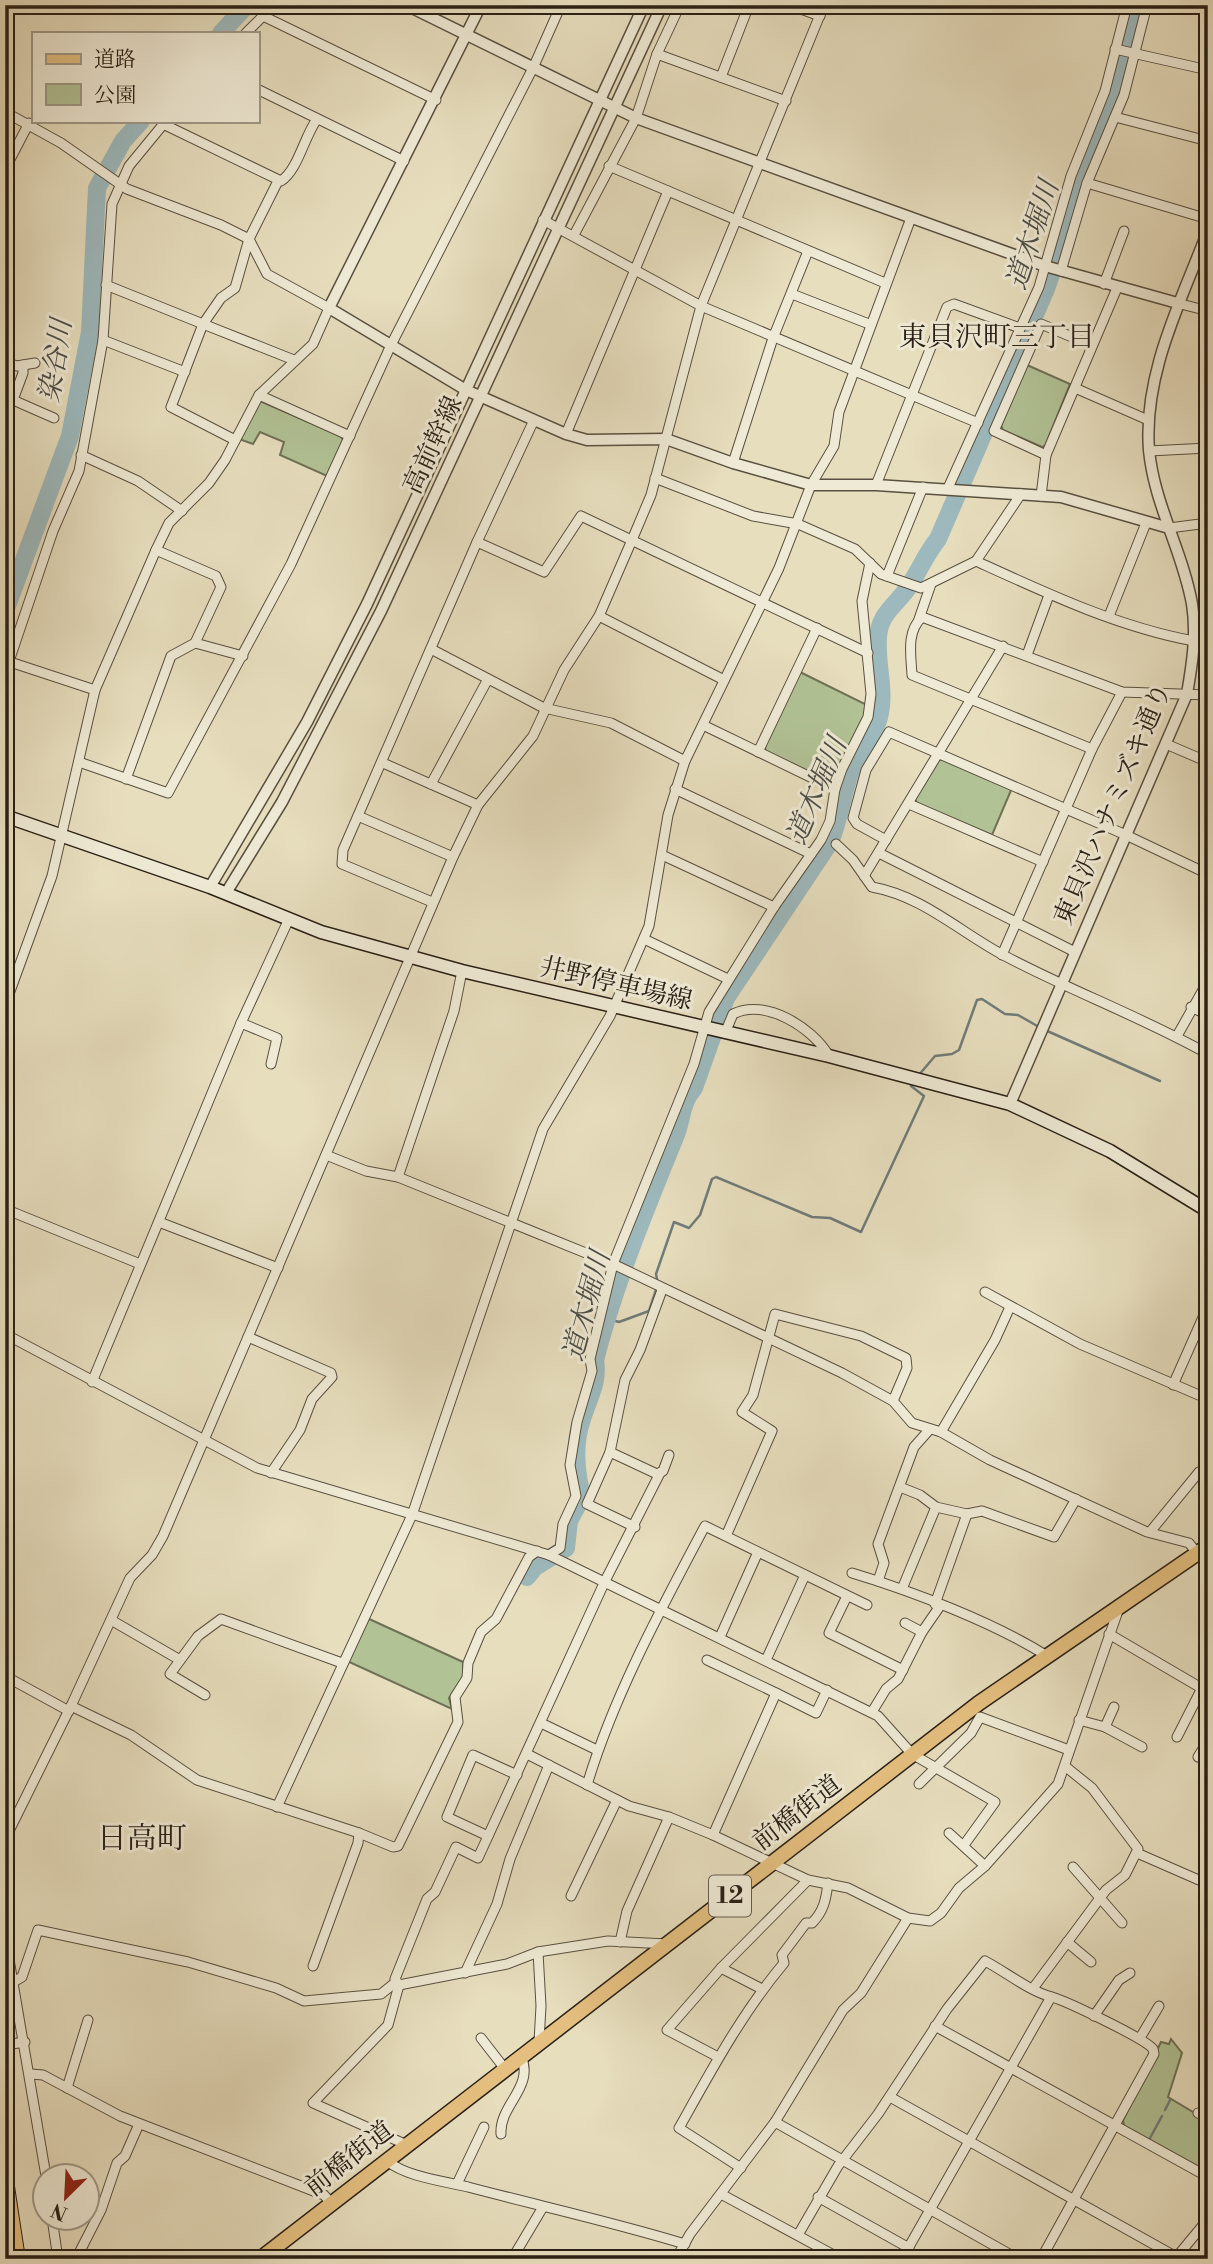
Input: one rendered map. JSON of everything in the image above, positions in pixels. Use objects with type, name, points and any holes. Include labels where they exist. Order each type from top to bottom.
[{"type":"highway","points":[[5,2180],[17,2259]]},
{"type":"main road","name":"井野停車場線","points":[[5,816],[210,887],[288,921],[462,971],[829,1056],[1010,1104],[1110,1151],[1208,1211]]},
{"type":"main road","name":"前橋街道","points":[[260,2259],[912,1754],[1047,1656],[1202,1550]]},
{"type":"street","points":[[247,32],[274,5]]},
{"type":"street","points":[[406,5],[636,118],[1061,271],[1208,311]]},
{"type":"street","points":[[5,1005],[52,876],[95,690],[156,550],[169,523],[209,483],[259,395],[313,344],[481,5]]},
{"type":"street","points":[[79,762],[168,793],[291,564],[391,345],[533,68],[561,5]]},
{"type":"street","name":"高前幹線","points":[[210,887],[307,722],[361,616],[644,5]]},
{"type":"street","name":"高前幹線","points":[[226,893],[282,802],[381,611],[662,5]]},
{"type":"street","points":[[573,235],[636,118],[657,54],[680,5]]},
{"type":"street","points":[[721,77],[749,5]]},
{"type":"street","points":[[790,5],[820,16]]},
{"type":"street","points":[[5,1839],[70,1709],[130,1578],[158,1547],[432,902],[478,805],[533,736],[544,708],[599,615],[632,540],[655,478],[701,306],[824,5]]},
{"type":"street","points":[[950,488],[1045,265],[1071,176],[1105,91],[1127,5]]},
{"type":"street","points":[[1061,271],[1087,183],[1115,117],[1147,5]]},
{"type":"street","points":[[263,16],[436,100]]},
{"type":"street","points":[[1115,50],[1208,70]]},
{"type":"street","points":[[657,54],[786,101]]},
{"type":"street","points":[[259,90],[404,161]]},
{"type":"street","points":[[5,112],[29,123],[122,186],[221,225],[249,239],[267,274],[466,390],[566,434],[587,440],[666,439],[733,463],[811,485],[950,488],[1061,497],[1169,528],[1208,523]]},
{"type":"street","points":[[1115,117],[1208,141]]},
{"type":"street","points":[[235,440],[171,407],[204,324],[221,298],[235,288],[249,239],[278,181],[288,176],[307,133],[317,119]]},
{"type":"street","points":[[5,673],[53,531],[79,471],[96,394],[103,340],[112,204],[129,166],[165,122],[278,181]]},
{"type":"street","points":[[5,169],[29,123]]},
{"type":"street","points":[[609,166],[886,283]]},
{"type":"street","points":[[1087,183],[1208,219]]},
{"type":"street","points":[[566,434],[668,191]]},
{"type":"street","points":[[277,1807],[412,1515],[543,1129],[615,1006],[644,939],[675,789],[685,761],[797,524],[811,485],[834,446],[839,412],[869,324],[911,218]]},
{"type":"street","points":[[543,219],[701,306],[978,423]]},
{"type":"street","name":"東貝沢ハナミズキ通り","points":[[1010,1104],[1187,694],[1194,641],[1192,603],[1149,452],[1148,420],[1154,377],[1208,230]]},
{"type":"street","points":[[1104,284],[1124,232]]},
{"type":"street","points":[[733,463],[773,338],[808,250]]},
{"type":"street","points":[[106,285],[294,360]]},
{"type":"street","points":[[1041,496],[1046,455],[1117,288]]},
{"type":"street","points":[[792,294],[869,324]]},
{"type":"street","points":[[876,485],[947,307],[954,304],[1020,328]]},
{"type":"street","points":[[1046,455],[994,431],[1041,324],[1091,345]]},
{"type":"street","points":[[103,340],[185,372]]},
{"type":"street","points":[[5,362],[23,365],[35,363]]},
{"type":"street","points":[[23,365],[23,373],[13,400],[54,418]]},
{"type":"street","points":[[1075,388],[1148,420]]},
{"type":"street","points":[[259,395],[350,436]]},
{"type":"street","points":[[432,902],[342,864],[343,850],[477,542],[534,420]]},
{"type":"street","points":[[1149,452],[1206,444]]},
{"type":"street","points":[[81,455],[138,481],[182,511]]},
{"type":"street","points":[[655,478],[753,516],[797,524],[855,549],[887,576],[909,586],[921,588],[976,561],[1021,494]]},
{"type":"street","points":[[887,576],[923,487]]},
{"type":"street","points":[[477,542],[544,572],[582,516],[868,653]]},
{"type":"street","points":[[1109,616],[1146,523]]},
{"type":"street","points":[[126,779],[171,656],[195,643],[221,587],[216,576],[156,550]]},
{"type":"street","points":[[976,561],[1049,595],[1147,632],[1194,641]]},
{"type":"street","points":[[549,1555],[560,1548],[563,1524],[576,1496],[570,1465],[577,1422],[592,1371],[590,1359],[613,1264],[706,1028],[709,1012],[830,821],[835,789],[868,717],[871,694],[863,601],[870,564]]},
{"type":"street","points":[[931,584],[910,640],[912,675],[1092,749]]},
{"type":"street","points":[[1027,655],[1049,595]]},
{"type":"street","points":[[599,615],[724,680]]},
{"type":"street","points":[[919,619],[922,617],[1003,646],[1122,692],[1208,695]]},
{"type":"street","points":[[758,752],[817,628]]},
{"type":"street","points":[[195,643],[243,656]]},
{"type":"street","points":[[864,876],[1003,646]]},
{"type":"street","points":[[432,649],[544,708],[611,723],[685,761]]},
{"type":"street","points":[[7,661],[95,690]]},
{"type":"street","points":[[431,784],[488,678]]},
{"type":"street","points":[[1002,955],[1092,749],[1122,692]]},
{"type":"street","points":[[702,725],[835,789]]},
{"type":"street","points":[[886,840],[857,824],[853,818],[860,785],[886,733],[891,732],[939,751],[1207,873]]},
{"type":"street","points":[[1166,744],[1206,762],[1208,900]]},
{"type":"street","points":[[383,763],[478,805]]},
{"type":"street","points":[[675,789],[811,854]]},
{"type":"street","points":[[909,804],[1043,862]]},
{"type":"street","points":[[358,816],[453,857]]},
{"type":"street","points":[[836,844],[853,860],[872,887],[891,891],[926,908],[968,931],[1002,955],[1177,1036],[1208,1054]]},
{"type":"street","points":[[879,853],[1075,952]]},
{"type":"street","points":[[662,855],[774,907]]},
{"type":"street","points":[[92,1381],[241,1023],[288,921]]},
{"type":"street","points":[[644,939],[728,979]]},
{"type":"street","points":[[398,1177],[454,1010],[462,971]]},
{"type":"street","points":[[1177,1036],[1208,981]]},
{"type":"street","points":[[1191,1007],[1208,1015]]},
{"type":"street","points":[[725,1033],[733,1014],[745,1008],[765,1010],[784,1017],[822,1044],[829,1056]]},
{"type":"street","points":[[241,1023],[277,1038],[271,1064]]},
{"type":"street","points":[[326,1155],[366,1171],[398,1177],[613,1264],[842,1373],[894,1402],[912,1423],[941,1432],[990,1460],[1150,1532],[1189,1543],[1202,1550]]},
{"type":"street","points":[[5,1209],[140,1264]]},
{"type":"street","points":[[159,1222],[278,1268]]},
{"type":"street","points":[[635,1527],[587,1504],[610,1452],[625,1380],[640,1350],[663,1290]]},
{"type":"street","points":[[985,1292],[1080,1344],[1208,1399]]},
{"type":"street","points":[[1173,1385],[1208,1306]]},
{"type":"street","points":[[941,1432],[995,1340],[1010,1307]]},
{"type":"street","points":[[726,1536],[772,1431],[743,1412],[753,1395],[775,1314],[861,1336],[906,1358],[907,1368],[894,1402]]},
{"type":"street","points":[[5,1334],[271,1473],[549,1555],[872,1712],[912,1754],[995,1802],[964,1844]]},
{"type":"street","points":[[248,1338],[331,1373],[332,1377],[312,1399],[300,1430],[271,1473]]},
{"type":"street","points":[[878,1581],[884,1563],[878,1544],[914,1447],[930,1429]]},
{"type":"street","points":[[610,1452],[660,1473]]},
{"type":"street","points":[[407,2145],[313,2103],[388,2025],[398,1984],[395,1979],[427,1899],[435,1892],[456,1847],[478,1858],[605,1581],[635,1527],[669,1455]]},
{"type":"street","points":[[1150,1532],[1199,1472]]},
{"type":"street","points":[[900,1487],[920,1495],[936,1507],[967,1514],[982,1511],[1054,1537],[1076,1499]]},
{"type":"street","points":[[902,1589],[936,1507]]},
{"type":"street","points":[[872,1712],[886,1689],[898,1679],[938,1605],[967,1514]]},
{"type":"street","points":[[587,1785],[597,1750],[661,1609],[705,1526],[867,1605]]},
{"type":"street","points":[[5,1676],[70,1709],[131,1735],[189,1776],[393,1847],[401,1842],[421,1795],[437,1771],[458,1721],[455,1697],[467,1678],[468,1663],[481,1632],[496,1619],[529,1558],[537,1551]]},
{"type":"street","points":[[720,1637],[758,1552]]},
{"type":"street","points":[[852,1573],[902,1589],[1027,1643],[1047,1656]]},
{"type":"street","points":[[766,1660],[805,1575]]},
{"type":"street","points":[[847,1596],[830,1633],[903,1670]]},
{"type":"street","points":[[527,1754],[617,1800],[713,1835],[807,1880],[848,1888],[908,1918],[930,1921],[959,1888],[985,1866],[1058,1784],[1120,1605]]},
{"type":"street","points":[[205,1695],[171,1676],[198,1636],[223,1619],[342,1663]]},
{"type":"street","points":[[111,1620],[180,1660]]},
{"type":"street","points":[[905,1623],[922,1632]]},
{"type":"street","points":[[1109,1634],[1205,1690],[1177,1737]]},
{"type":"street","points":[[707,1660],[816,1713],[827,1690]]},
{"type":"street","points":[[713,1835],[776,1693]]},
{"type":"street","points":[[1105,1727],[1114,1707]]},
{"type":"street","points":[[919,1784],[974,1729],[980,1717],[1069,1750]]},
{"type":"street","points":[[960,1718],[974,1729]]},
{"type":"street","points":[[1079,1720],[1105,1727],[1142,1747]]},
{"type":"street","points":[[541,1723],[597,1750]]},
{"type":"street","points":[[1198,1757],[1208,1741]]},
{"type":"street","points":[[488,1836],[447,1817],[473,1755],[517,1775]]},
{"type":"street","points":[[465,1973],[498,1903],[510,1859],[549,1765]]},
{"type":"street","points":[[1034,1987],[1112,1884],[1125,1875],[1137,1853],[1134,1840],[1092,1788],[1066,1767]]},
{"type":"street","points":[[571,1896],[617,1800]]},
{"type":"street","points":[[620,1942],[632,1898],[669,1817]]},
{"type":"street","points":[[313,1966],[358,1843],[359,1833]]},
{"type":"street","points":[[949,1833],[985,1866]]},
{"type":"street","points":[[1137,1853],[1208,1884]]},
{"type":"street","points":[[1073,1867],[1122,1923]]},
{"type":"street","points":[[718,2057],[667,2030],[721,1968],[807,1880]]},
{"type":"street","points":[[741,2168],[679,2128],[718,2057],[762,1989],[784,1963],[782,1955],[806,1923],[812,1923],[820,1915],[826,1900],[828,1883]]},
{"type":"street","points":[[676,2259],[775,2122],[843,2010],[860,1993],[908,1918]]},
{"type":"street","points":[[15,1981],[22,1977],[38,1930],[188,1962],[276,1988],[304,2001],[381,1994],[398,1984],[507,1964],[538,1952],[620,1942],[667,1944]]},
{"type":"street","points":[[5,1936],[15,1981],[44,2162]]},
{"type":"street","points":[[1067,1942],[1091,1962]]},
{"type":"street","points":[[538,1952],[541,2006],[539,2042]]},
{"type":"street","points":[[798,2235],[842,2160],[890,2097],[935,2026],[982,1962],[1140,2038],[1150,2044],[1154,2054],[1041,2259]]},
{"type":"street","points":[[721,1968],[762,1989]]},
{"type":"street","points":[[1094,2016],[1119,1980],[1130,1973]]},
{"type":"street","points":[[902,2259],[1051,1997]]},
{"type":"street","points":[[1140,2038],[1159,2006]]},
{"type":"street","points":[[67,2088],[88,2020]]},
{"type":"street","points":[[935,2026],[1208,2177]]},
{"type":"street","points":[[481,2038],[505,2069]]},
{"type":"street","points":[[5,2045],[25,2042]]},
{"type":"street","points":[[501,2134],[503,2120],[525,2077],[521,2056]]},
{"type":"street","points":[[31,2074],[43,2075],[139,2124],[324,2195],[332,2204]]},
{"type":"street","points":[[890,2097],[1177,2258],[1208,2219]]},
{"type":"street","points":[[1198,2113],[1208,2117]]},
{"type":"street","points":[[775,2122],[1018,2259]]},
{"type":"street","points":[[76,2259],[101,2210],[117,2163],[125,2156],[139,2124]]},
{"type":"street","points":[[457,2184],[484,2127]]},
{"type":"street","points":[[387,2161],[396,2167],[457,2184],[633,2228],[685,2244]]},
{"type":"street","points":[[721,2194],[841,2259]]},
{"type":"street","points":[[818,2197],[909,2248]]},
{"type":"street","points":[[512,2259],[543,2207]]},
{"type":"street","points":[[54,2232],[58,2259]]},
{"type":"green space","points":[[1027,365],[1070,384],[1045,446],[1042,447],[1003,430],[1001,425]]},
{"type":"green space","points":[[260,401],[341,436],[343,440],[327,476],[280,455],[284,442],[260,432],[253,444],[239,439]]},
{"type":"green space","points":[[800,672],[865,704],[865,716],[834,782],[829,783],[766,752],[765,747]]},
{"type":"green space","points":[[944,758],[1012,788],[992,835],[917,803],[915,799],[939,760]]},
{"type":"green space","points":[[367,1618],[463,1662],[463,1677],[449,1698],[452,1709],[347,1661]]},
{"type":"green space","points":[[1171,2039],[1182,2053],[1168,2097],[1208,2121],[1208,2172],[1124,2126],[1123,2120],[1161,2042],[1169,2044]]},
{"type":"waterway","name":"染谷川","points":[[222,32],[247,5]]},
{"type":"waterway","name":"道木堀川","points":[[527,1577],[535,1567],[566,1548],[569,1521],[582,1497],[576,1458],[579,1429],[594,1384],[595,1360],[603,1331],[631,1247],[678,1130],[686,1100],[694,1088],[726,998],[830,842],[851,770],[875,728],[880,713],[882,694],[878,647],[881,623],[907,589],[938,539],[1046,289],[1075,191],[1119,71],[1139,5]]},
{"type":"waterway","name":"染谷川","points":[[5,611],[70,436],[90,332],[97,188],[123,141],[140,122]]},
{"type":"waterway","points":[[918,1076],[935,1056],[952,1054],[959,1050],[977,1000],[982,999],[1005,1014],[1018,1015],[1039,1027]]},
{"type":"waterway","points":[[1045,1030],[1160,1081]]},
{"type":"waterway","points":[[606,1318],[619,1322],[649,1311],[658,1284],[656,1274],[674,1222],[689,1228],[700,1215],[712,1179],[716,1177],[812,1217],[830,1218],[861,1232],[924,1096],[911,1086],[914,1081]]},
{"type":"waterway","points":[[1165,2110],[1170,2100]]},
{"type":"waterway","points":[[1150,2138],[1162,2116]]},
{"type":"district","name":"東貝沢町三丁目","points":[[997,337]]},
{"type":"district","name":"日高町","points":[[142,1839]]}]
